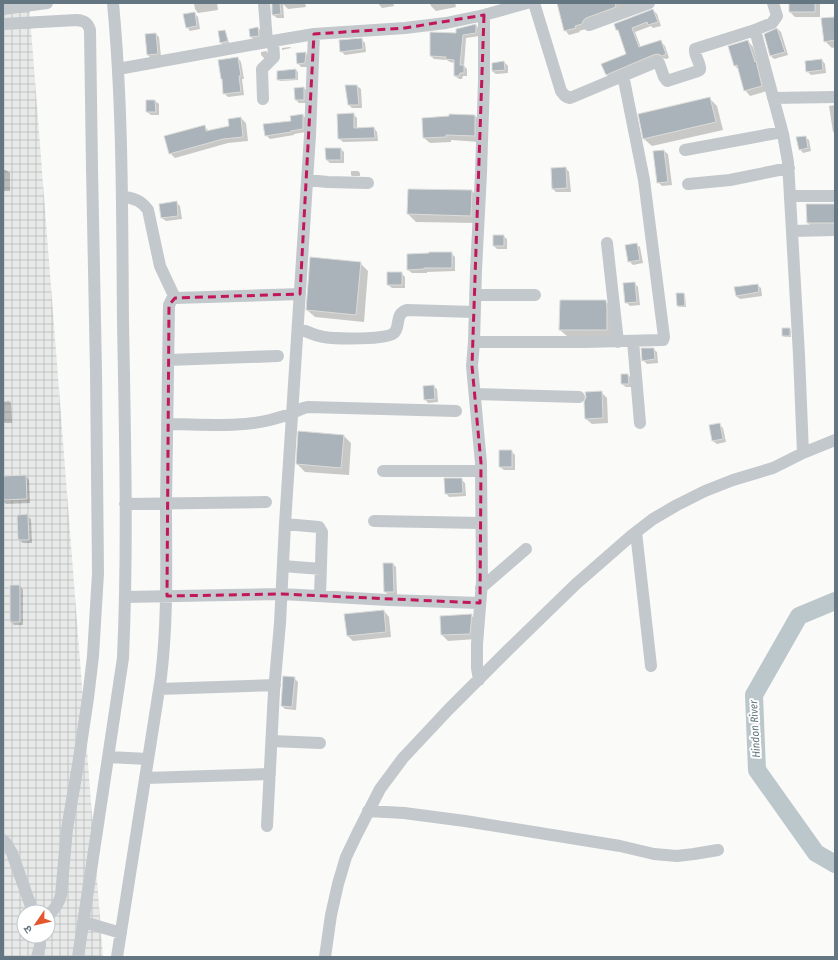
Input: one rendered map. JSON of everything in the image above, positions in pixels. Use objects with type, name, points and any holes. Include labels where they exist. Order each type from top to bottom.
[{"type":"street","points":[[3,9],[47,3]]},
{"type":"street","points":[[78,957],[123,658],[125,504],[122,196],[118,69],[113,3]]},
{"type":"street","points":[[263,99],[262,69],[274,57],[264,3]]},
{"type":"street","points":[[118,69],[314,34],[446,23],[484,15],[527,3]]},
{"type":"street","points":[[534,3],[561,91],[563,95],[570,98],[656,62],[660,65],[664,78],[667,80],[698,71],[700,69],[695,49],[755,30],[773,22],[776,16],[772,3]]},
{"type":"street","points":[[589,24],[649,3]]},
{"type":"street","points":[[479,680],[477,668],[477,644],[481,588],[481,471],[472,366],[481,173],[484,81],[484,15]]},
{"type":"street","points":[[3,24],[83,20],[88,24],[90,30],[98,573],[88,698],[67,829],[61,895],[56,907]]},
{"type":"street","points":[[755,30],[782,132],[789,168],[803,453]]},
{"type":"street","points":[[267,826],[310,135],[314,34]]},
{"type":"street","points":[[474,342],[618,342],[663,340],[664,337],[644,180],[623,75]]},
{"type":"street","points":[[773,98],[835,97]]},
{"type":"street","points":[[685,150],[782,132]]},
{"type":"street","points":[[688,184],[730,180],[789,168]]},
{"type":"street","points":[[307,180],[368,183]]},
{"type":"street","points":[[122,196],[137,199],[143,203],[148,210],[160,266],[175,298]]},
{"type":"street","points":[[791,196],[835,196]]},
{"type":"street","points":[[792,231],[835,230]]},
{"type":"street","points":[[607,242],[618,342]]},
{"type":"street","points":[[117,957],[164,656],[167,596],[166,503],[169,304],[172,299],[175,298],[300,294]]},
{"type":"street","points":[[475,295],[535,295]]},
{"type":"street","points":[[298,328],[323,337],[358,339],[392,334],[396,330],[399,317],[404,311],[407,310],[475,312]]},
{"type":"street","points":[[633,341],[640,423]]},
{"type":"street","points":[[168,360],[278,356]]},
{"type":"street","points":[[475,394],[579,397]]},
{"type":"street","points":[[167,424],[253,423],[270,420],[292,413],[301,408],[308,407],[456,411]]},
{"type":"street","points":[[325,957],[331,915],[338,884],[346,857],[368,811],[380,789],[403,758],[449,709],[576,584],[653,519],[705,491],[733,480],[773,468],[803,453],[835,440]]},
{"type":"street","points":[[383,471],[481,471]]},
{"type":"street","points":[[125,504],[266,502]]},
{"type":"street","points":[[374,522],[481,523]]},
{"type":"street","points":[[285,524],[319,527],[322,532],[320,596]]},
{"type":"street","points":[[636,532],[651,666]]},
{"type":"street","points":[[481,588],[526,549]]},
{"type":"street","points":[[283,566],[321,569]]},
{"type":"street","points":[[124,597],[282,594],[480,603]]},
{"type":"street","points":[[159,689],[275,685]]},
{"type":"street","points":[[272,741],[320,742]]},
{"type":"street","points":[[108,757],[148,759]]},
{"type":"street","points":[[145,778],[270,774]]},
{"type":"street","points":[[368,811],[404,813],[465,821],[620,846],[654,854],[677,856],[718,850]]},
{"type":"street","points":[[3,840],[12,853],[30,904]]},
{"type":"street","points":[[84,922],[121,932]]},
{"type":"street","points":[[37,957],[40,944]]},
{"type":"highlighted area","points":[[484,15],[472,366],[481,463],[480,603],[282,594],[167,596],[169,305],[175,298],[300,294],[314,34],[405,28]]},
{"type":"shaded area","points":[[3,3],[29,3],[103,957],[3,957]]},
{"type":"building","points":[[272,3],[280,3],[281,14],[272,15]]},
{"type":"building","points":[[557,3],[615,3],[616,7],[586,18],[582,24],[575,26],[576,28],[564,31]]},
{"type":"building","points":[[789,3],[815,3],[815,12],[789,12]]},
{"type":"building","points":[[653,9],[658,22],[648,25],[647,22],[632,28],[639,47],[661,40],[666,54],[662,56],[658,54],[653,55],[606,75],[601,64],[626,54],[618,30],[616,30],[614,24]]},
{"type":"building","points":[[195,12],[197,26],[186,28],[183,14]]},
{"type":"building","points":[[835,17],[835,40],[824,42],[821,18]]},
{"type":"building","points":[[476,24],[476,33],[463,35],[460,65],[464,65],[464,73],[460,73],[459,76],[454,76],[454,60],[445,59],[446,57],[430,56],[430,32],[456,33],[456,29]]},
{"type":"building","points":[[258,27],[259,36],[250,37],[249,29]]},
{"type":"building","points":[[777,28],[785,52],[770,56],[764,34]]},
{"type":"building","points":[[225,30],[228,41],[220,43],[218,31]]},
{"type":"building","points":[[156,33],[158,54],[147,55],[145,34]]},
{"type":"building","points":[[362,38],[363,49],[340,52],[339,40]]},
{"type":"building","points":[[748,40],[755,62],[756,61],[762,86],[744,91],[737,65],[734,66],[728,46]]},
{"type":"building","points":[[306,52],[305,63],[297,64],[296,53]]},
{"type":"building","points":[[238,57],[241,76],[239,76],[241,92],[223,94],[218,60]]},
{"type":"building","points":[[822,59],[823,70],[806,72],[805,61]]},
{"type":"building","points":[[504,61],[505,70],[492,71],[492,63]]},
{"type":"building","points":[[296,69],[296,79],[277,80],[277,71]]},
{"type":"building","points":[[345,85],[357,85],[359,105],[348,105]]},
{"type":"building","points":[[304,87],[304,100],[295,100],[294,88]]},
{"type":"building","points":[[710,97],[716,122],[643,139],[638,114]]},
{"type":"building","points":[[146,100],[155,100],[156,112],[146,112]]},
{"type":"building","points":[[354,113],[354,128],[374,127],[375,138],[338,139],[337,114]]},
{"type":"building","points":[[303,114],[303,129],[265,136],[263,124],[291,121],[290,116]]},
{"type":"building","points":[[449,114],[475,115],[475,136],[446,135],[446,137],[423,138],[422,118],[449,116]]},
{"type":"building","points":[[241,117],[243,137],[223,139],[169,154],[164,136],[205,125],[206,131],[229,126],[228,119]]},
{"type":"building","points":[[806,136],[808,148],[799,150],[796,137]]},
{"type":"building","points":[[325,148],[341,148],[341,160],[326,160]]},
{"type":"building","points":[[664,150],[668,182],[657,183],[653,151]]},
{"type":"building","points":[[566,167],[567,188],[552,189],[551,168]]},
{"type":"building","points":[[408,189],[472,190],[471,216],[407,214]]},
{"type":"building","points":[[177,201],[178,216],[161,218],[159,204]]},
{"type":"building","points":[[806,204],[835,204],[835,223],[807,223]]},
{"type":"building","points":[[493,235],[504,235],[504,246],[493,246]]},
{"type":"building","points":[[637,243],[640,260],[628,262],[625,245]]},
{"type":"building","points":[[452,252],[452,268],[424,268],[407,270],[407,254]]},
{"type":"building","points":[[310,257],[361,262],[356,315],[306,310]]},
{"type":"building","points":[[387,272],[402,272],[402,285],[387,285]]},
{"type":"building","points":[[635,282],[637,302],[625,303],[623,283]]},
{"type":"building","points":[[758,284],[759,292],[736,296],[734,287]]},
{"type":"building","points":[[676,293],[684,293],[685,306],[677,306]]},
{"type":"building","points":[[560,300],[606,300],[607,330],[559,330]]},
{"type":"building","points":[[782,328],[790,328],[790,336],[782,336]]},
{"type":"building","points":[[641,348],[654,348],[655,359],[642,361]]},
{"type":"building","points":[[621,374],[628,374],[629,384],[621,384]]},
{"type":"building","points":[[434,385],[435,399],[424,400],[423,386]]},
{"type":"building","points":[[602,391],[603,418],[585,419],[585,392]]},
{"type":"building","points":[[720,423],[723,439],[712,441],[709,425]]},
{"type":"building","points":[[298,431],[344,435],[341,468],[296,464]]},
{"type":"building","points":[[499,450],[512,450],[512,467],[499,467]]},
{"type":"building","points":[[26,475],[27,499],[3,500],[3,476]]},
{"type":"building","points":[[444,478],[462,478],[463,493],[445,494]]},
{"type":"building","points":[[28,514],[29,540],[18,540],[17,515]]},
{"type":"building","points":[[383,563],[393,563],[394,592],[384,592]]},
{"type":"building","points":[[10,585],[20,585],[20,622],[10,622]]},
{"type":"building","points":[[384,610],[386,632],[347,636],[344,614]]},
{"type":"building","points":[[472,614],[470,634],[441,635],[440,616]]},
{"type":"building","points":[[283,676],[295,677],[292,707],[281,706]]},
{"type":"waterway","name":"Hindon River","points":[[835,601],[799,616],[754,695],[757,770],[816,853],[835,864]]}]
